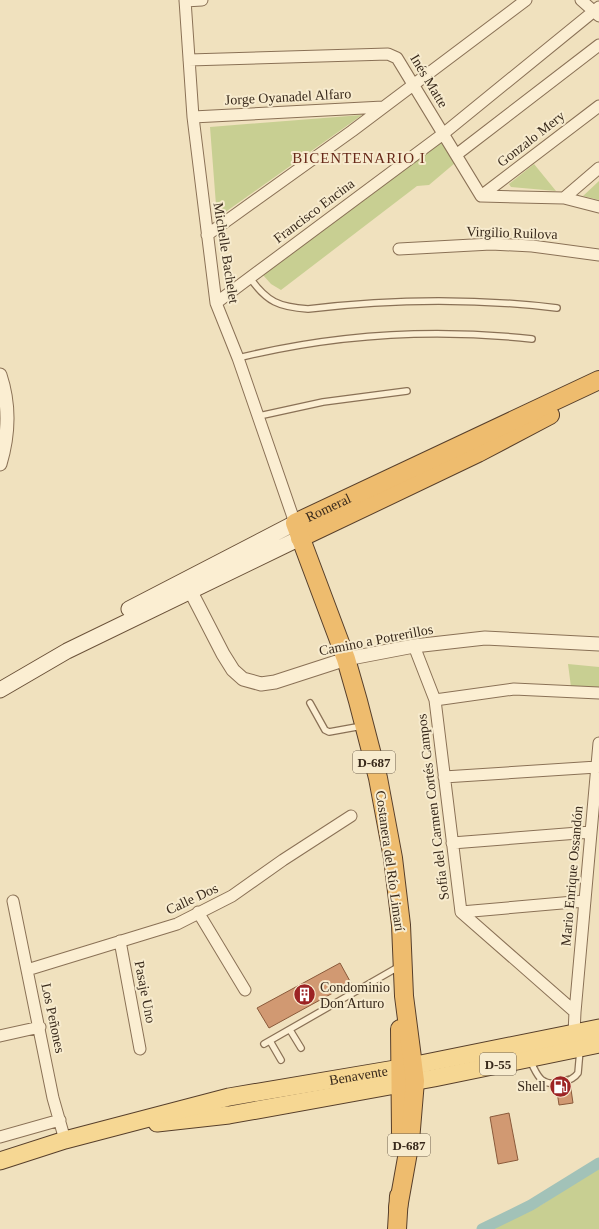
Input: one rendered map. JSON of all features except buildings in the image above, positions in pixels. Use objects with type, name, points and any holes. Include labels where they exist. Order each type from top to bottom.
[{"type":"highway","name":"Romeral","points":[[298,531],[533,425],[558,410],[599,381]]},
{"type":"highway","name":"Costanera del Río Limarí","points":[[298,531],[346,659],[365,725],[378,778],[393,858],[401,925],[410,1141],[398,1208],[397,1229]]},
{"type":"main road","name":"Romeral","points":[[0,690],[67,651],[190,590],[298,531]]},
{"type":"main road","name":"Romeral","points":[[67,651],[113,618],[298,531]]},
{"type":"main road","name":"Benavente","points":[[408,1074],[529,1058],[577,1041],[599,1028]]},
{"type":"main road","name":"Benavente","points":[[0,1161],[65,1140],[119,1126],[212,1118],[408,1074],[577,1041],[599,1044]]},
{"type":"street","points":[[185,0],[202,0]]},
{"type":"street","name":"Michelle Bachelet","points":[[185,0],[194,117],[216,303],[259,416],[298,531]]},
{"type":"street","points":[[207,235],[383,107],[526,0]]},
{"type":"street","points":[[581,0],[597,12]]},
{"type":"street","name":"Francisco Encina","points":[[216,303],[443,134],[597,12]]},
{"type":"street","points":[[456,155],[599,45]]},
{"type":"street","name":"Inés Matte","points":[[189,60],[388,54],[397,58],[481,196]]},
{"type":"street","name":"Gonzalo Mery","points":[[481,196],[599,106]]},
{"type":"street","name":"Jorge Oyanadel Alfaro","points":[[194,117],[383,107]]},
{"type":"street","points":[[564,198],[599,168]]},
{"type":"street","points":[[481,196],[564,198],[599,207]]},
{"type":"street","name":"Virgilio Ruilova","points":[[399,249],[491,244],[532,246],[599,255]]},
{"type":"street","points":[[0,375],[5,395],[7,423],[0,464]]},
{"type":"street","name":"Camino a Potrerillos","points":[[190,590],[223,654],[238,675],[249,682],[260,684],[275,682],[346,659],[414,646],[485,638],[599,644]]},
{"type":"street","name":"Sofía del Carmen Cortés Campos","points":[[414,646],[435,700],[461,912],[575,1012]]},
{"type":"street","points":[[435,700],[514,690],[599,693]]},
{"type":"street","name":"Mario Enrique Ossandón","points":[[577,1041],[575,1012],[599,744]]},
{"type":"street","points":[[444,777],[597,766]]},
{"type":"street","name":"Calle Dos","points":[[27,970],[177,924],[232,896],[282,860],[351,816]]},
{"type":"street","points":[[452,843],[591,832]]},
{"type":"street","name":"Los Peñones","points":[[13,901],[40,1027],[53,1098],[65,1140]]},
{"type":"street","points":[[461,912],[585,901]]},
{"type":"street","points":[[198,912],[245,990]]},
{"type":"street","name":"Pasaje Uno","points":[[120,941],[140,1049]]},
{"type":"street","points":[[0,1036],[40,1027]]},
{"type":"street","points":[[0,1138],[60,1120]]},
{"type":"lane","points":[[250,278],[267,298],[280,305],[296,308],[308,309],[396,301],[438,300],[501,302],[557,308]]},
{"type":"lane","points":[[238,358],[328,340],[396,334],[464,333],[532,339]]},
{"type":"lane","points":[[259,416],[323,402],[407,391]]},
{"type":"lane","points":[[310,702],[325,730],[329,732],[365,725]]},
{"type":"lane","points":[[281,1060],[267,1043],[403,964]]},
{"type":"lane","points":[[290,1030],[301,1048]]},
{"type":"lane","points":[[529,1058],[538,1075],[543,1080],[550,1083],[570,1080],[576,1076],[579,1070],[577,1041]]},
{"type":"green space","points":[[362,115],[217,218],[210,127]]},
{"type":"green space","points":[[440,140],[455,163],[429,185],[417,186],[281,290],[271,284],[263,275]]},
{"type":"green space","points":[[534,164],[556,191],[511,187],[509,184]]},
{"type":"green space","points":[[599,181],[599,200],[583,196]]},
{"type":"green space","points":[[568,664],[599,667],[599,690],[571,687]]},
{"type":"green space","points":[[599,1167],[599,1229],[489,1229],[541,1205]]},
{"type":"waterway","points":[[482,1229],[531,1205],[599,1163]]},
{"type":"place","name":"Condominio Don Arturo","points":[[304,995]]},
{"type":"place","name":"Shell","points":[[561,1086]]},
{"type":"district","name":"BICENTENARIO I","points":[[359,158]]}]
